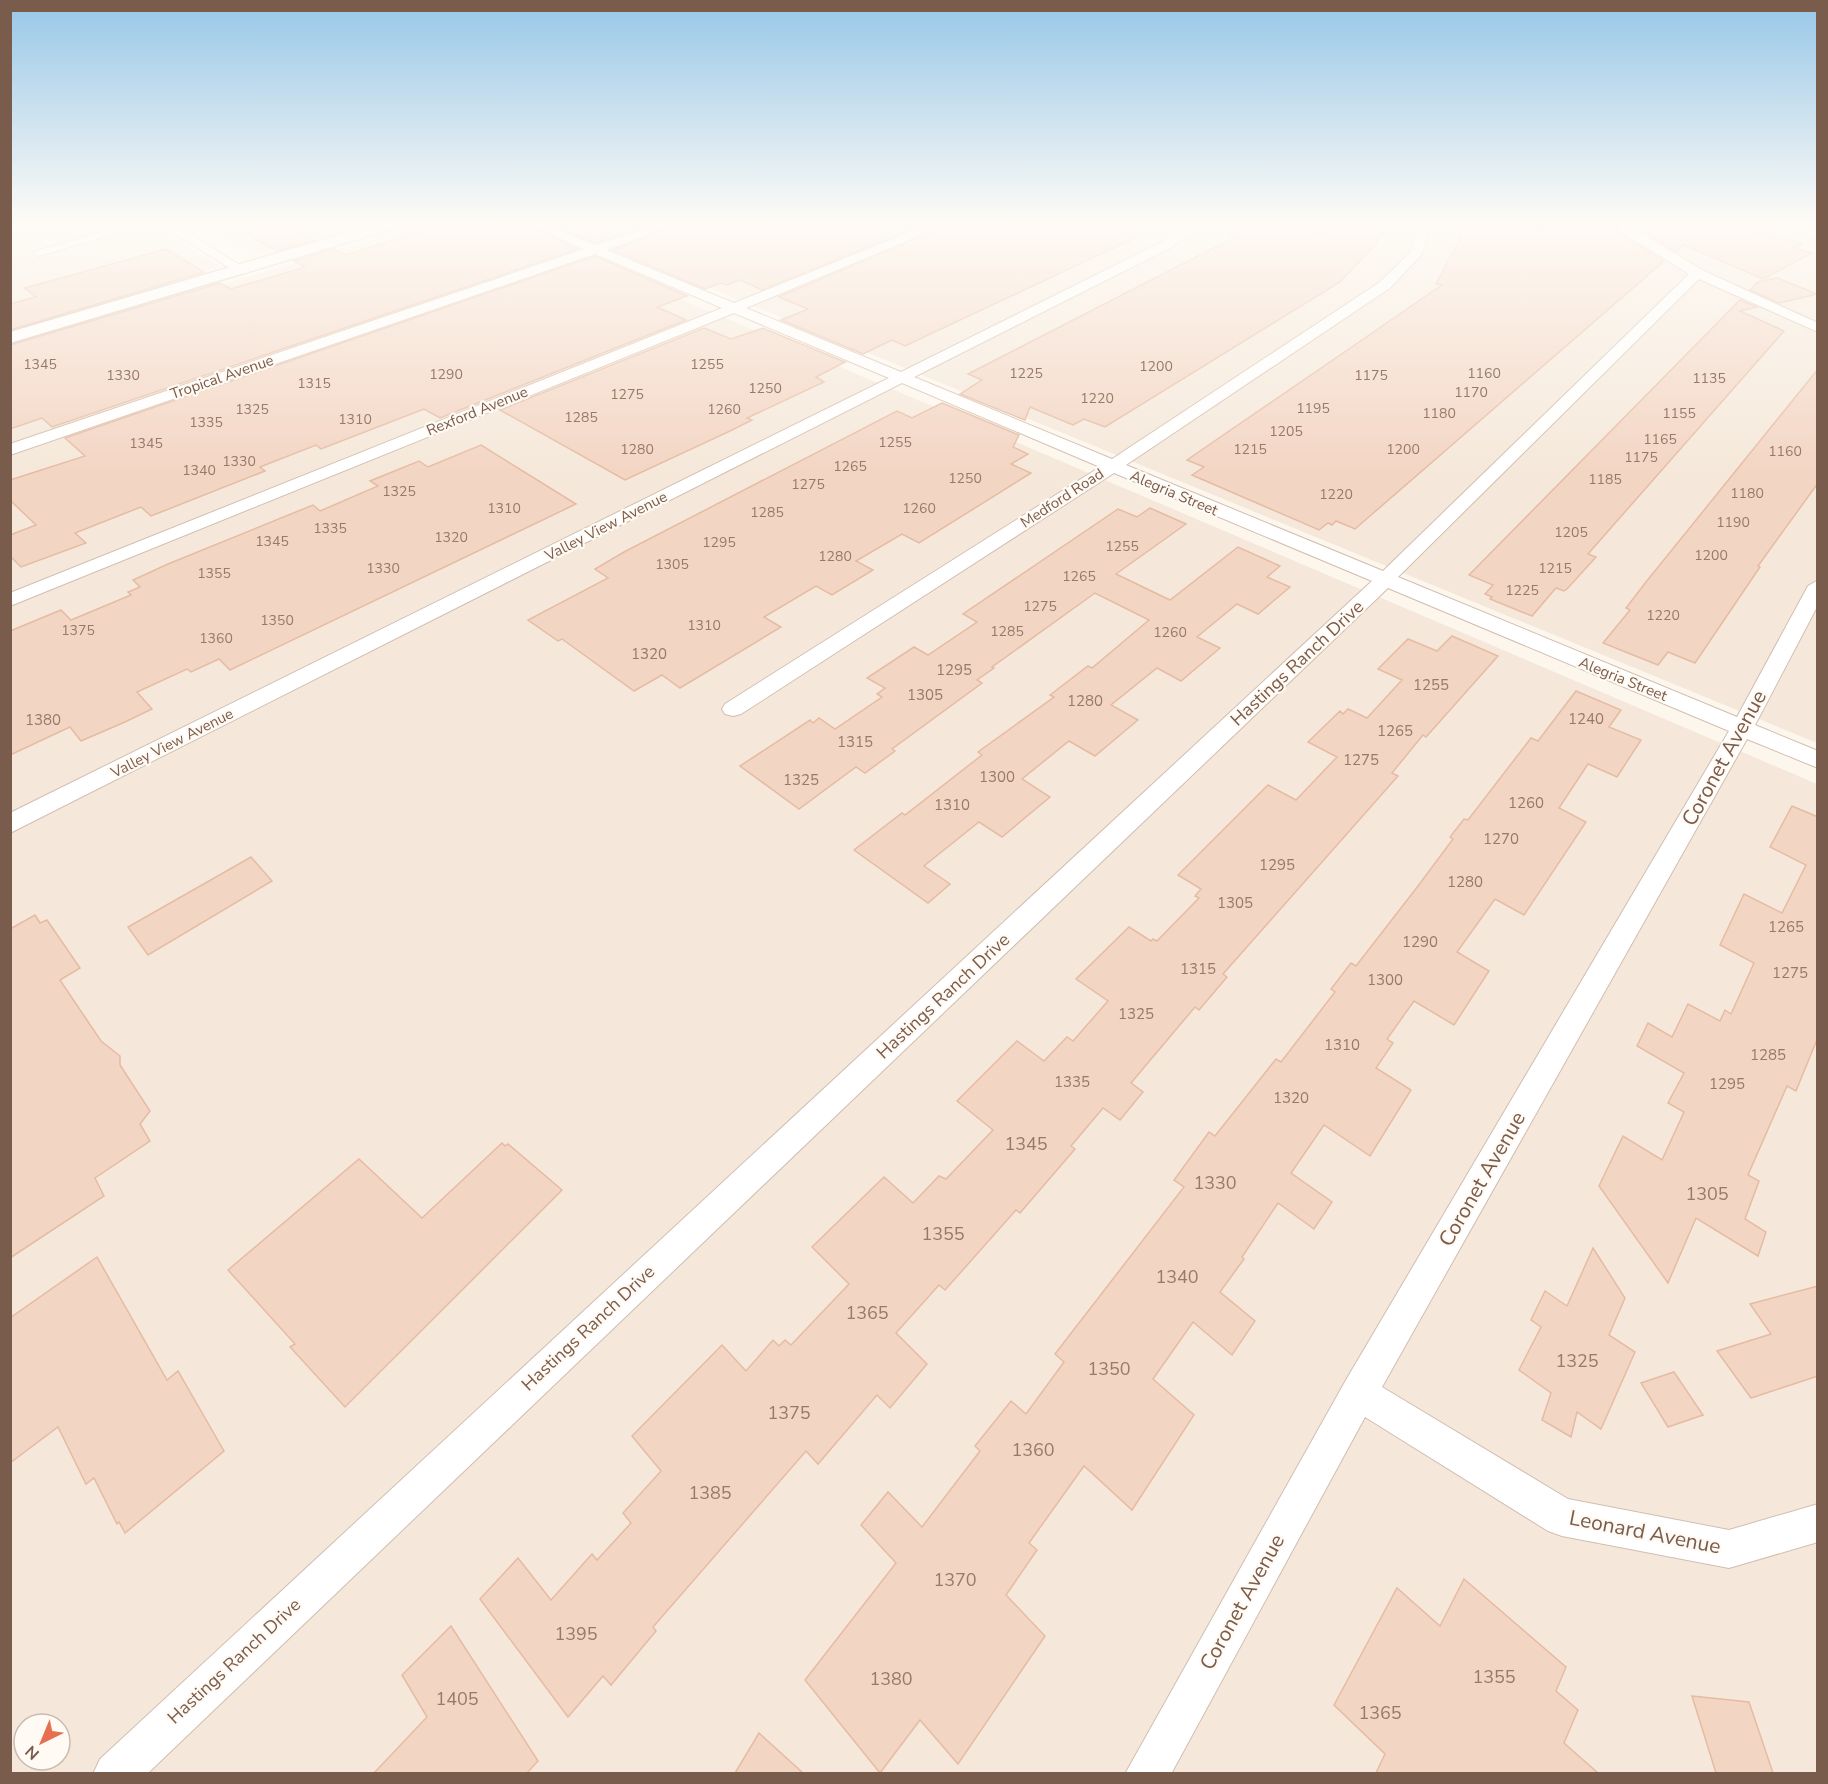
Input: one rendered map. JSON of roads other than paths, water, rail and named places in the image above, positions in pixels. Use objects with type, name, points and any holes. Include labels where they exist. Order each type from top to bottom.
[{"type":"street","points":[[10,338],[118,306]]},
{"type":"street","name":"Tropical Avenue","points":[[10,450],[429,306]]},
{"type":"street","name":"Alegria Street","points":[[729,306],[1818,760]]},
{"type":"street","name":"Rexford Avenue","points":[[10,600],[737,306]]},
{"type":"street","name":"Valley View Avenue","points":[[10,824],[1044,306]]},
{"type":"street","name":"Medford Road","points":[[733,708],[1111,466],[1353,306]]},
{"type":"street","name":"Hastings Ranch Drive","points":[[115,1773],[1385,580],[1663,306]]},
{"type":"street","points":[[1770,306],[1818,328]]},
{"type":"street","name":"Coronet Avenue","points":[[1147,1773],[1359,1393],[1742,728],[1818,586]]},
{"type":"street","name":"Leonard Avenue","points":[[1359,1393],[1562,1517],[1729,1549],[1818,1523]]}]
